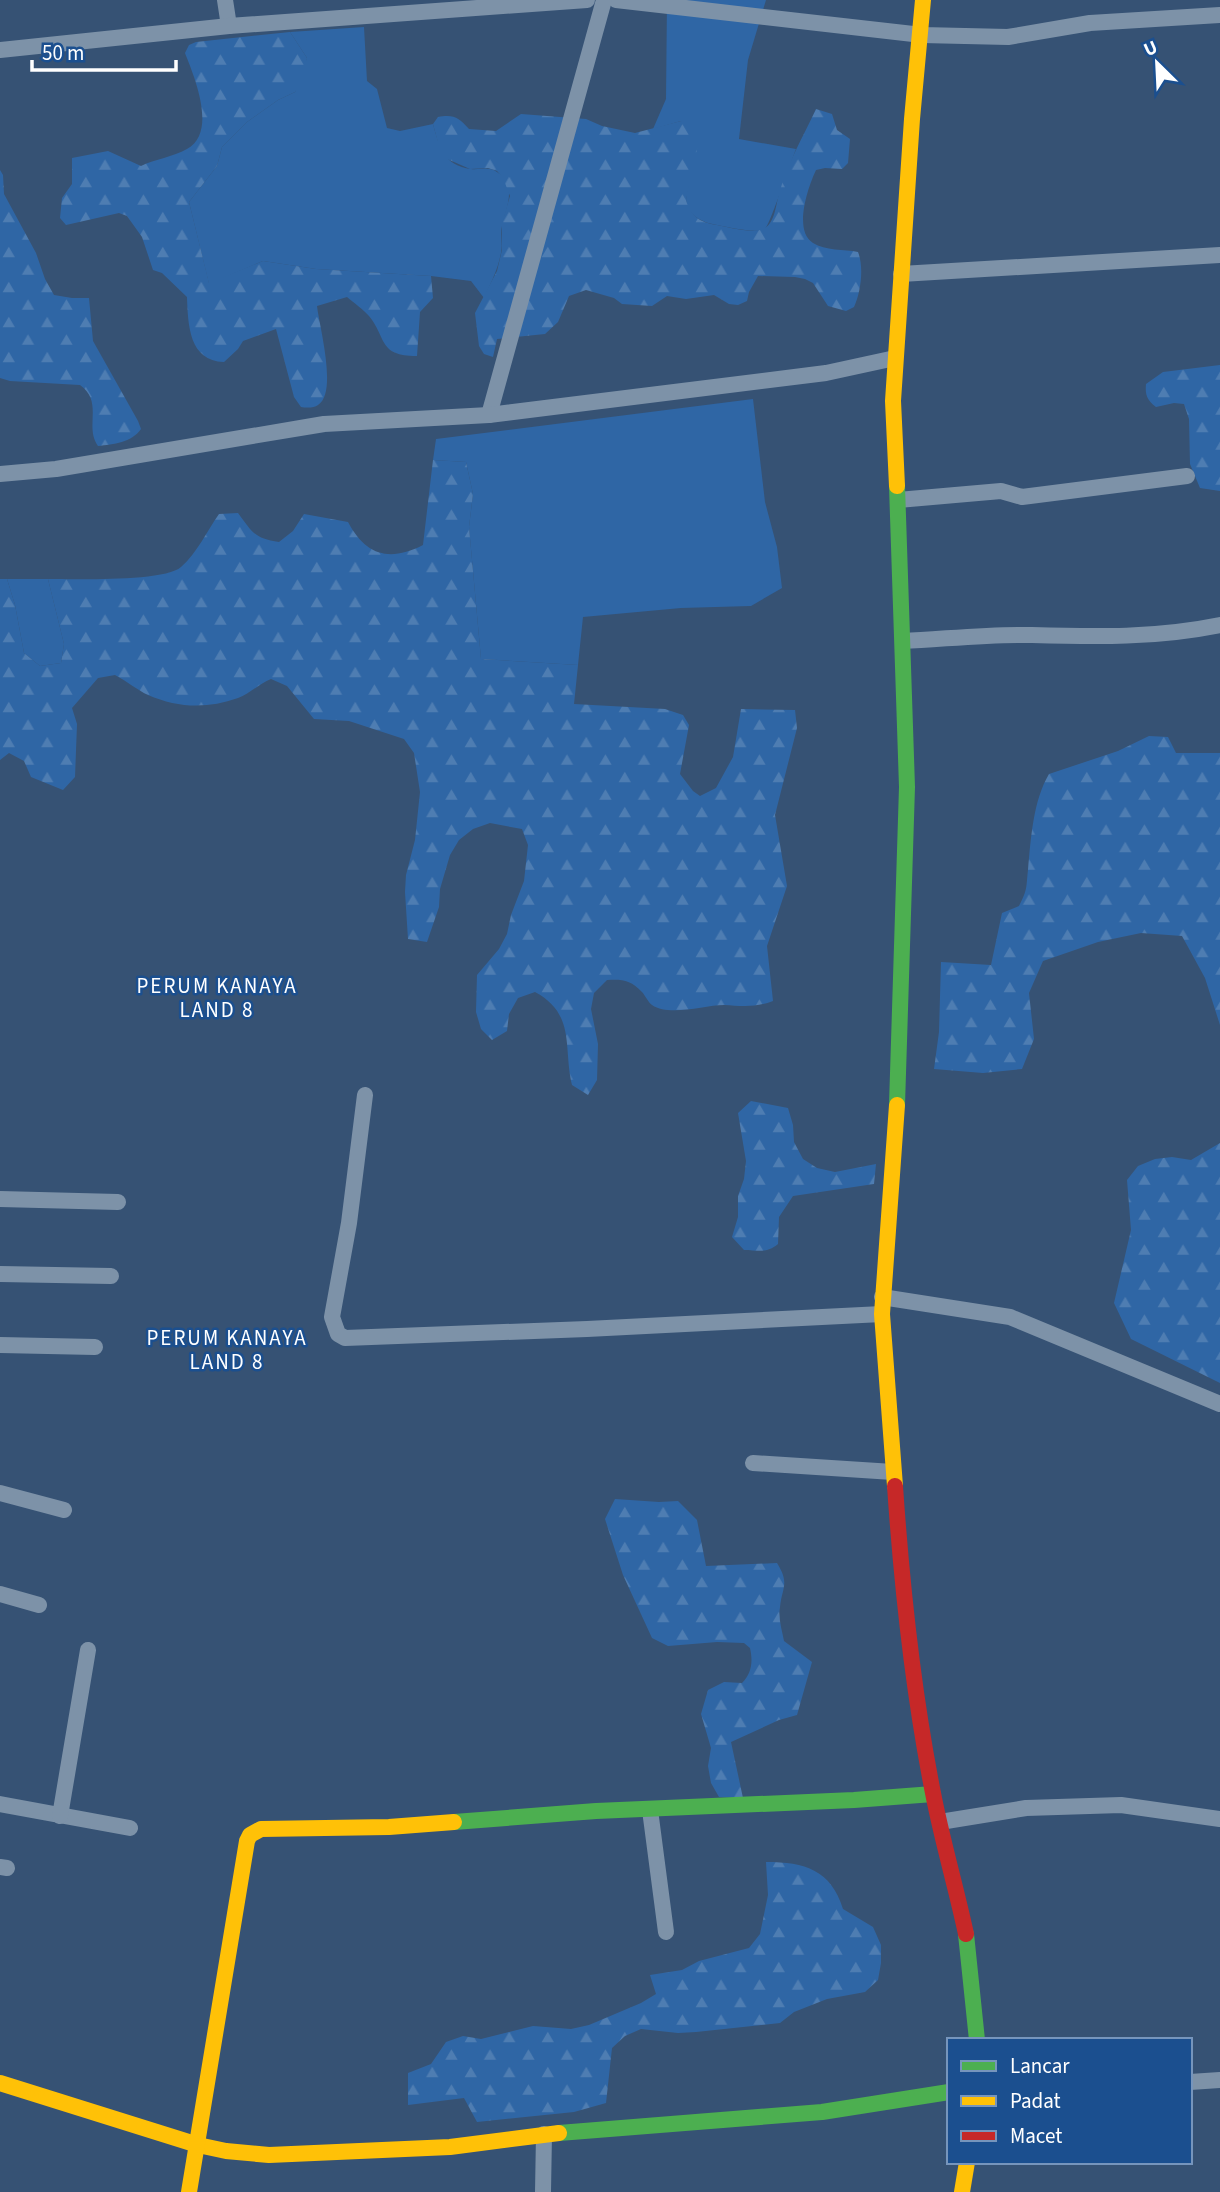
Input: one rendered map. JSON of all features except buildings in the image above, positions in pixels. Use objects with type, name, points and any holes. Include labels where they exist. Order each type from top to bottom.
[{"type":"main road","points":[[923,0],[892,401],[898,499],[907,787],[899,1071],[882,1314],[902,1584],[916,1693],[933,1794],[966,1933],[977,2038]]},
{"type":"main road","points":[[188,2192],[250,1835],[261,1829],[389,1827],[596,1811],[933,1794]]},
{"type":"main road","points":[[0,2083],[198,2145],[269,2155],[450,2147],[544,2134],[822,2112],[947,2092]]},
{"type":"main road","points":[[962,2192],[967,2164]]},
{"type":"street","points":[[225,0],[229,26]]},
{"type":"street","points":[[0,50],[229,26],[587,0]]},
{"type":"street","points":[[489,415],[604,0]]},
{"type":"street","points":[[616,0],[922,35],[1008,37],[1090,23],[1220,15]]},
{"type":"street","points":[[901,274],[1220,255]]},
{"type":"street","points":[[0,474],[56,469],[324,424],[489,415],[826,373],[895,358]]},
{"type":"street","points":[[898,499],[1001,491],[1022,497],[1187,475]]},
{"type":"street","points":[[903,641],[1031,635],[1077,638],[1136,636],[1182,633],[1220,625]]},
{"type":"street","points":[[365,1095],[349,1223],[332,1317],[338,1334],[345,1338],[599,1329],[882,1314]]},
{"type":"street","points":[[0,1199],[118,1202]]},
{"type":"street","points":[[0,1274],[111,1276]]},
{"type":"street","points":[[883,1297],[1010,1317],[1220,1404]]},
{"type":"street","points":[[0,1345],[95,1348]]},
{"type":"street","points":[[753,1463],[892,1472]]},
{"type":"street","points":[[0,1493],[64,1510]]},
{"type":"street","points":[[0,1594],[39,1605]]},
{"type":"street","points":[[60,1816],[88,1650]]},
{"type":"street","points":[[0,1804],[130,1828]]},
{"type":"street","points":[[940,1822],[1026,1808],[1121,1805],[1220,1819]]},
{"type":"street","points":[[650,1810],[666,1932]]},
{"type":"street","points":[[1192,2082],[1220,2080]]},
{"type":"street","points":[[543,2192],[544,2134]]},
{"type":"green space","points":[[667,0],[766,0],[748,60],[739,139],[796,149],[765,229],[749,230],[712,224],[692,214],[686,203],[689,173],[681,121],[653,129],[666,99]]},
{"type":"green space","points":[[364,27],[367,81],[377,89],[387,128],[400,131],[433,124],[444,154],[455,164],[471,169],[494,170],[507,183],[509,197],[501,229],[501,253],[484,298],[471,281],[316,269],[263,261],[209,284],[189,202],[217,166],[222,147],[247,122],[278,100],[295,92],[307,58],[290,32]]},
{"type":"green space","points":[[290,32],[307,58],[304,77],[295,92],[278,100],[247,122],[222,147],[217,166],[189,202],[209,283],[263,261],[316,269],[431,276],[433,298],[420,312],[417,356],[396,353],[389,349],[369,316],[347,297],[317,306],[326,358],[327,387],[324,398],[318,405],[310,408],[301,407],[294,397],[276,329],[243,341],[224,362],[212,360],[197,348],[193,340],[187,297],[162,273],[153,270],[142,237],[127,216],[119,213],[66,225],[60,218],[62,198],[72,184],[72,158],[108,151],[141,166],[182,152],[196,141],[201,130],[201,103],[185,53],[189,45]]},
{"type":"green space","points":[[816,109],[832,114],[837,130],[850,139],[848,163],[842,169],[816,170],[804,208],[804,229],[807,237],[818,246],[858,252],[861,279],[854,307],[846,311],[828,306],[813,283],[795,277],[758,276],[747,301],[738,305],[729,304],[714,295],[686,299],[667,296],[652,306],[622,304],[614,298],[586,290],[569,296],[558,322],[545,334],[497,339],[493,357],[484,354],[479,346],[475,313],[497,271],[502,250],[502,223],[510,196],[497,171],[488,168],[470,169],[445,158],[433,124],[438,117],[456,118],[469,129],[496,131],[521,114],[586,119],[602,126],[635,133],[681,121],[698,130],[699,140],[686,200],[690,210],[697,218],[706,222],[755,231],[765,228],[771,222],[786,172]]},
{"type":"green space","points":[[0,170],[3,175],[4,194],[36,253],[54,295],[89,298],[93,341],[141,429],[127,440],[98,446],[94,439],[91,399],[80,385],[10,381],[0,378]]},
{"type":"green space","points":[[1220,365],[1220,491],[1200,488],[1190,464],[1189,419],[1184,404],[1156,407],[1147,397],[1146,384],[1163,372]]},
{"type":"green space","points":[[753,399],[765,502],[777,547],[782,588],[751,606],[681,608],[583,617],[578,665],[481,659],[469,527],[473,494],[466,462],[433,460],[436,439]]},
{"type":"green space","points":[[433,460],[466,462],[473,494],[469,527],[481,659],[578,665],[574,704],[665,709],[683,715],[689,725],[680,774],[700,796],[716,788],[733,757],[741,709],[795,710],[797,728],[775,815],[787,886],[767,946],[773,1001],[754,1006],[724,1005],[668,1010],[652,1005],[638,988],[630,983],[607,980],[594,993],[591,1009],[598,1044],[597,1080],[588,1095],[572,1085],[566,1032],[557,1010],[548,1001],[535,992],[518,998],[509,1014],[507,1031],[492,1040],[481,1029],[476,1012],[477,975],[499,949],[507,934],[524,881],[528,845],[522,829],[490,823],[473,829],[459,840],[450,855],[440,889],[439,907],[427,942],[408,939],[406,875],[415,840],[420,792],[414,753],[404,739],[349,721],[314,719],[287,686],[271,679],[238,698],[193,706],[148,695],[115,675],[98,678],[72,708],[77,724],[75,777],[63,790],[31,777],[24,761],[9,753],[0,760],[0,579],[7,579],[24,653],[40,666],[61,663],[64,644],[48,579],[118,579],[172,572],[192,555],[219,514],[238,513],[255,534],[271,541],[279,542],[293,531],[304,514],[348,522],[363,542],[380,553],[411,550],[423,545]]},
{"type":"green space","points":[[7,579],[48,579],[64,644],[61,663],[40,666],[24,653]]},
{"type":"green space","points":[[1149,736],[1168,737],[1176,753],[1220,753],[1220,1025],[1205,978],[1182,936],[1141,933],[1098,942],[1043,961],[1029,993],[1034,1039],[1022,1069],[983,1073],[934,1069],[939,1032],[941,962],[991,965],[1002,913],[1019,906],[1025,892],[1034,820],[1039,796],[1049,774],[1118,751]]},
{"type":"green space","points":[[751,1101],[788,1108],[794,1142],[803,1159],[817,1168],[835,1172],[876,1164],[874,1184],[793,1196],[779,1217],[778,1244],[762,1251],[744,1250],[732,1237],[738,1217],[738,1196],[746,1161],[738,1113]]},
{"type":"green space","points":[[1220,1143],[1220,1383],[1131,1339],[1114,1303],[1131,1230],[1127,1180],[1138,1166],[1155,1159],[1172,1157],[1191,1160]]},
{"type":"green space","points":[[615,1499],[678,1501],[697,1520],[706,1566],[777,1563],[781,1570],[784,1585],[779,1615],[784,1641],[812,1662],[797,1715],[779,1720],[731,1742],[743,1798],[719,1797],[711,1783],[708,1766],[711,1748],[701,1714],[708,1690],[724,1682],[742,1683],[748,1675],[751,1667],[750,1648],[744,1643],[717,1642],[668,1646],[652,1638],[623,1575],[605,1519]]},
{"type":"green space","points":[[766,1862],[793,1864],[815,1871],[831,1885],[843,1909],[873,1927],[881,1945],[881,1963],[878,1980],[865,1992],[827,1999],[794,2012],[780,2023],[678,2033],[641,2029],[625,2036],[612,2048],[606,2103],[574,2112],[477,2122],[464,2098],[408,2105],[408,2073],[431,2064],[446,2042],[463,2036],[481,2039],[533,2026],[571,2029],[589,2025],[656,1994],[650,1975],[682,1970],[699,1961],[749,1948],[760,1934],[768,1895]]},
{"type":"traffic: fast","points":[[897,486],[907,787],[897,1105]]},
{"type":"traffic: fast","points":[[454,1822],[596,1811],[933,1794]]},
{"type":"traffic: fast","points":[[966,1934],[977,2038]]},
{"type":"traffic: fast","points":[[559,2133],[822,2112],[947,2092]]},
{"type":"traffic: slow","points":[[897,486],[893,401],[923,0]]},
{"type":"traffic: slow","points":[[895,1486],[882,1314],[897,1105]]},
{"type":"traffic: slow","points":[[189,2192],[250,1835],[261,1829],[389,1827],[454,1822]]},
{"type":"traffic: slow","points":[[0,2083],[198,2145],[269,2155],[450,2147],[559,2133]]},
{"type":"traffic: slow","points":[[962,2192],[967,2164]]},
{"type":"traffic: jam","points":[[895,1486],[905,1602],[926,1755],[966,1934]]},
{"type":"district","name":"PERUM KANAYA LAND 8","points":[[217,998]]},
{"type":"district","name":"PERUM KANAYA LAND 8","points":[[227,1350]]}]
